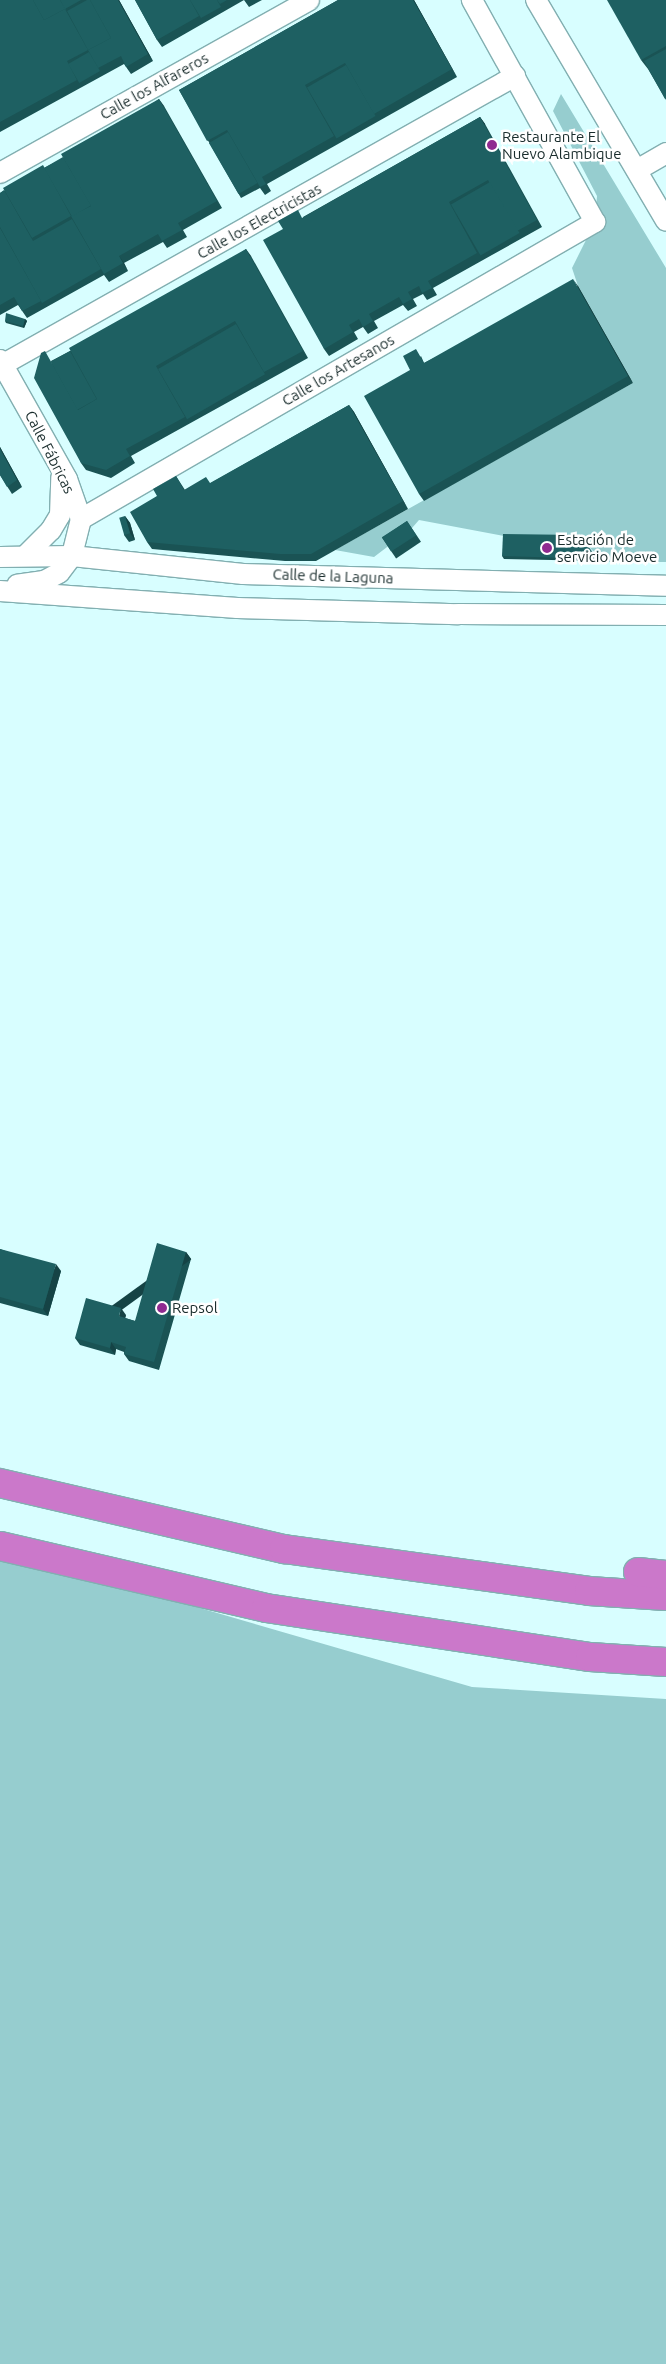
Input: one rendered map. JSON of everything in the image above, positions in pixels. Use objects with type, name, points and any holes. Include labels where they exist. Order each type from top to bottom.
[{"type":"highway","points":[[0,1482],[284,1549],[588,1591],[666,1596]]},
{"type":"highway","points":[[0,1546],[266,1608],[590,1657],[666,1662]]},
{"type":"highway","points":[[638,1572],[666,1575]]},
{"type":"street","name":"Calle los Alfareros","points":[[0,173],[309,0]]},
{"type":"street","points":[[472,0],[515,76]]},
{"type":"street","points":[[536,0],[666,221]]},
{"type":"street","name":"Calle los Artesanos","points":[[81,518],[595,222],[515,76]]},
{"type":"street","name":"Calle los Electricistas","points":[[1,362],[515,76]]},
{"type":"street","points":[[637,170],[666,153]]},
{"type":"street","name":"Calle Fábricas","points":[[1,362],[67,479],[81,518]]},
{"type":"street","points":[[26,555],[51,530],[60,515],[60,468]]},
{"type":"street","points":[[0,587],[44,581],[59,573],[72,556],[81,518]]},
{"type":"street","name":"Calle de la Laguna","points":[[0,557],[26,555],[72,556],[243,574],[660,585]]},
{"type":"street","points":[[0,591],[247,608],[458,614],[666,615]]},
{"type":"shaded area","points":[[561,94],[666,268],[666,562],[604,562],[582,540],[504,536],[419,520],[412,528],[374,557],[335,550],[633,383],[578,286],[572,268],[595,222],[597,196],[553,111]]},
{"type":"shaded area","points":[[0,1550],[472,1687],[666,1699],[666,2364],[0,2364]]},
{"type":"building","points":[[0,0],[33,0],[44,20],[65,9],[88,50],[67,61],[77,80],[0,122]]},
{"type":"building","points":[[33,0],[60,0],[67,11],[65,9],[44,20]]},
{"type":"building","points":[[60,0],[81,0],[65,9]]},
{"type":"building","points":[[90,0],[118,0],[148,54],[126,67],[121,56],[98,68],[88,50],[111,38]]},
{"type":"building","points":[[90,0],[111,38],[88,50],[67,11]]},
{"type":"building","points":[[135,0],[190,0],[199,16],[157,40]]},
{"type":"building","points":[[190,0],[217,0],[221,7],[201,18]]},
{"type":"building","points":[[217,0],[227,0],[220,4]]},
{"type":"building","points":[[338,0],[413,0],[452,69],[374,114],[345,63],[305,85],[334,136],[262,177],[266,184],[260,187],[227,130],[207,141],[179,90]]},
{"type":"building","points":[[607,0],[666,0],[666,46],[641,60]]},
{"type":"building","points":[[666,49],[666,98],[665,99],[644,61]]},
{"type":"building","points":[[89,52],[100,71],[79,83],[68,64]]},
{"type":"building","points":[[346,65],[376,116],[337,139],[307,88]]},
{"type":"building","points":[[159,99],[217,201],[178,223],[182,230],[162,241],[158,234],[119,256],[123,263],[104,274],[71,216],[91,206],[61,154]]},
{"type":"building","points":[[480,117],[537,220],[517,231],[488,180],[449,202],[477,253],[428,281],[432,288],[422,293],[419,286],[408,292],[412,299],[403,304],[399,297],[369,314],[373,321],[363,327],[359,319],[349,325],[353,332],[324,349],[263,240],[283,229],[278,221],[298,210],[302,218]]},
{"type":"building","points":[[228,132],[258,183],[238,194],[209,143]]},
{"type":"building","points":[[63,157],[91,205],[72,216],[44,168]]},
{"type":"building","points":[[43,165],[71,216],[32,238],[3,188]]},
{"type":"building","points":[[490,182],[520,233],[481,256],[451,205]]},
{"type":"building","points":[[4,190],[33,241],[72,219],[101,269],[42,303],[0,227],[0,193]]},
{"type":"building","points":[[0,228],[41,301],[22,311],[14,297],[0,305]]},
{"type":"building","points":[[246,249],[303,351],[264,372],[235,321],[156,366],[185,417],[126,449],[130,456],[106,470],[81,463],[34,378],[41,353],[45,351],[78,410],[97,399],[69,348]]},
{"type":"building","points":[[573,279],[628,376],[419,494],[364,396],[410,370],[403,356],[416,349],[424,363]]},
{"type":"building","points":[[6,313],[25,319],[23,326],[5,321]]},
{"type":"building","points":[[236,324],[265,374],[187,419],[158,369]]},
{"type":"building","points":[[70,351],[97,399],[77,410],[51,362]]},
{"type":"building","points":[[349,405],[403,501],[311,554],[280,554],[147,542],[130,512],[157,496],[153,489],[176,476],[184,490],[206,477],[210,483]]},
{"type":"building","points":[[0,449],[17,480],[7,487],[0,475]]},
{"type":"building","points":[[125,516],[130,533],[124,535],[119,518]]},
{"type":"building","points":[[407,521],[416,535],[391,552],[382,537]]},
{"type":"building","name":"Estación de servicio Moeve","points":[[503,534],[579,535],[598,559],[502,556]]},
{"type":"building","points":[[157,1243],[186,1252],[154,1362],[124,1354],[126,1347],[111,1342],[110,1348],[75,1338],[86,1298],[121,1308],[119,1316],[135,1321]]},
{"type":"building","points":[[0,1249],[56,1264],[43,1309],[0,1297]]},
{"type":"place","name":"Restaurante El Nuevo Alambique","points":[[492,145]]},
{"type":"place","name":"Estación de servicio Moeve","points":[[547,548]]},
{"type":"place","name":"Repsol","points":[[162,1308]]}]
